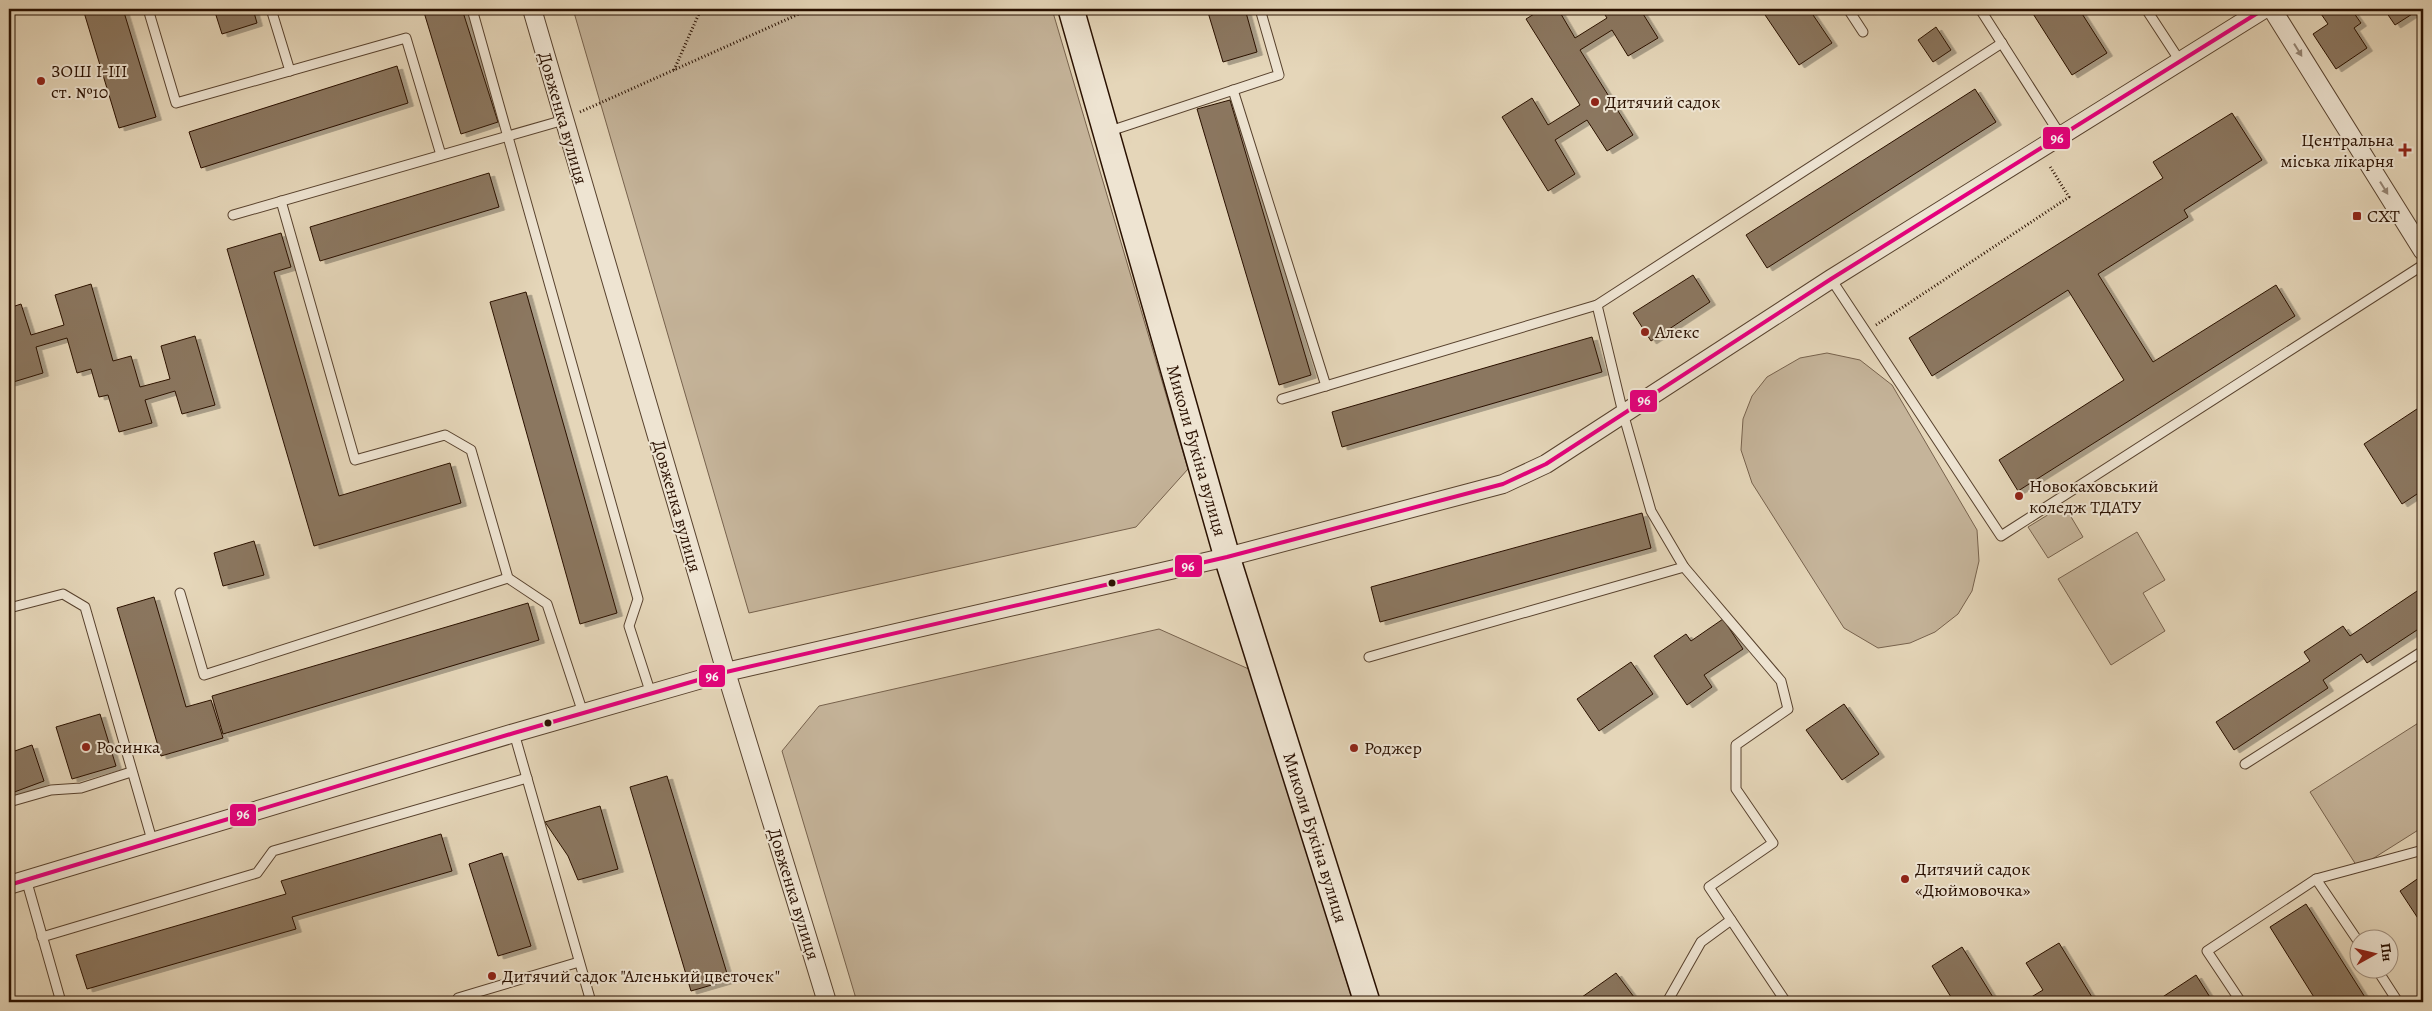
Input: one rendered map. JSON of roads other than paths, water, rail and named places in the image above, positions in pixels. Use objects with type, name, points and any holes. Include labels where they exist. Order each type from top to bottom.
[{"type":"street","name":"Довженка вулиця","points":[[532,9],[726,672],[827,1002]]},
{"type":"street","name":"Миколи Букіна вулиця","points":[[1071,9],[1227,557],[1367,1002]]},
{"type":"street","points":[[9,885],[152,840],[726,672],[1227,557],[1503,484],[1546,464],[1831,279],[2264,9]]},
{"type":"street","points":[[2272,9],[2423,251]]},
{"type":"lane","points":[[148,9],[176,103],[406,38],[441,155]]},
{"type":"lane","points":[[271,9],[290,71]]},
{"type":"lane","points":[[472,9],[638,599],[629,626],[651,694]]},
{"type":"lane","points":[[1107,133],[1279,75],[1260,9]]},
{"type":"lane","points":[[1848,9],[1863,32]]},
{"type":"lane","points":[[1980,9],[2061,136]]},
{"type":"lane","points":[[2146,9],[2180,61]]},
{"type":"lane","points":[[1282,399],[1596,305],[2002,43]]},
{"type":"lane","points":[[1233,90],[1326,386]]},
{"type":"lane","points":[[233,215],[564,120]]},
{"type":"lane","points":[[281,201],[355,460],[445,435],[471,450],[508,578],[547,604],[583,713]]},
{"type":"lane","points":[[1831,279],[2001,536],[2423,265]]},
{"type":"lane","points":[[1596,305],[1650,511],[1684,567],[1781,681],[1788,709],[1736,745],[1736,789],[1773,843],[1709,887],[1786,1002]]},
{"type":"lane","points":[[1369,657],[1684,567]]},
{"type":"lane","points":[[180,593],[204,675],[508,578]]},
{"type":"lane","points":[[9,605],[13,607],[64,594],[85,607],[152,840]]},
{"type":"lane","points":[[2245,764],[2423,651]]},
{"type":"lane","points":[[514,733],[591,1002]]},
{"type":"lane","points":[[9,802],[51,790],[81,788],[131,772]]},
{"type":"lane","points":[[42,937],[257,873],[273,851],[527,778]]},
{"type":"lane","points":[[2241,1002],[2207,951],[2316,878],[2423,850]]},
{"type":"lane","points":[[2316,878],[2350,929]]},
{"type":"lane","points":[[26,880],[61,1002]]},
{"type":"lane","points":[[1667,1002],[1701,942],[1732,920]]},
{"type":"lane","points":[[458,998],[579,962]]},
{"type":"lane","points":[[2382,978],[2398,1002]]},
{"type":"place","name":"ЗОШ І-ІІІ ст. №10","points":[[41,81]]},
{"type":"place","name":"Дитячий садок","points":[[1595,102]]},
{"type":"place","name":"Центральна міська лікарня","points":[[2405,150]]},
{"type":"place","name":"СХТ","points":[[2357,216]]},
{"type":"place","name":"Алекс","points":[[1645,332]]},
{"type":"place","name":"Новокаховський коледж ТДАТУ","points":[[2019,496]]},
{"type":"place","name":"Росинка","points":[[86,747]]},
{"type":"place","name":"Роджер","points":[[1354,748]]},
{"type":"place","name":"Дитячий садок «Дюймовочка»","points":[[1905,879]]},
{"type":"place","name":"Дитячий садок \"Аленький цветочек\"","points":[[492,976]]}]
